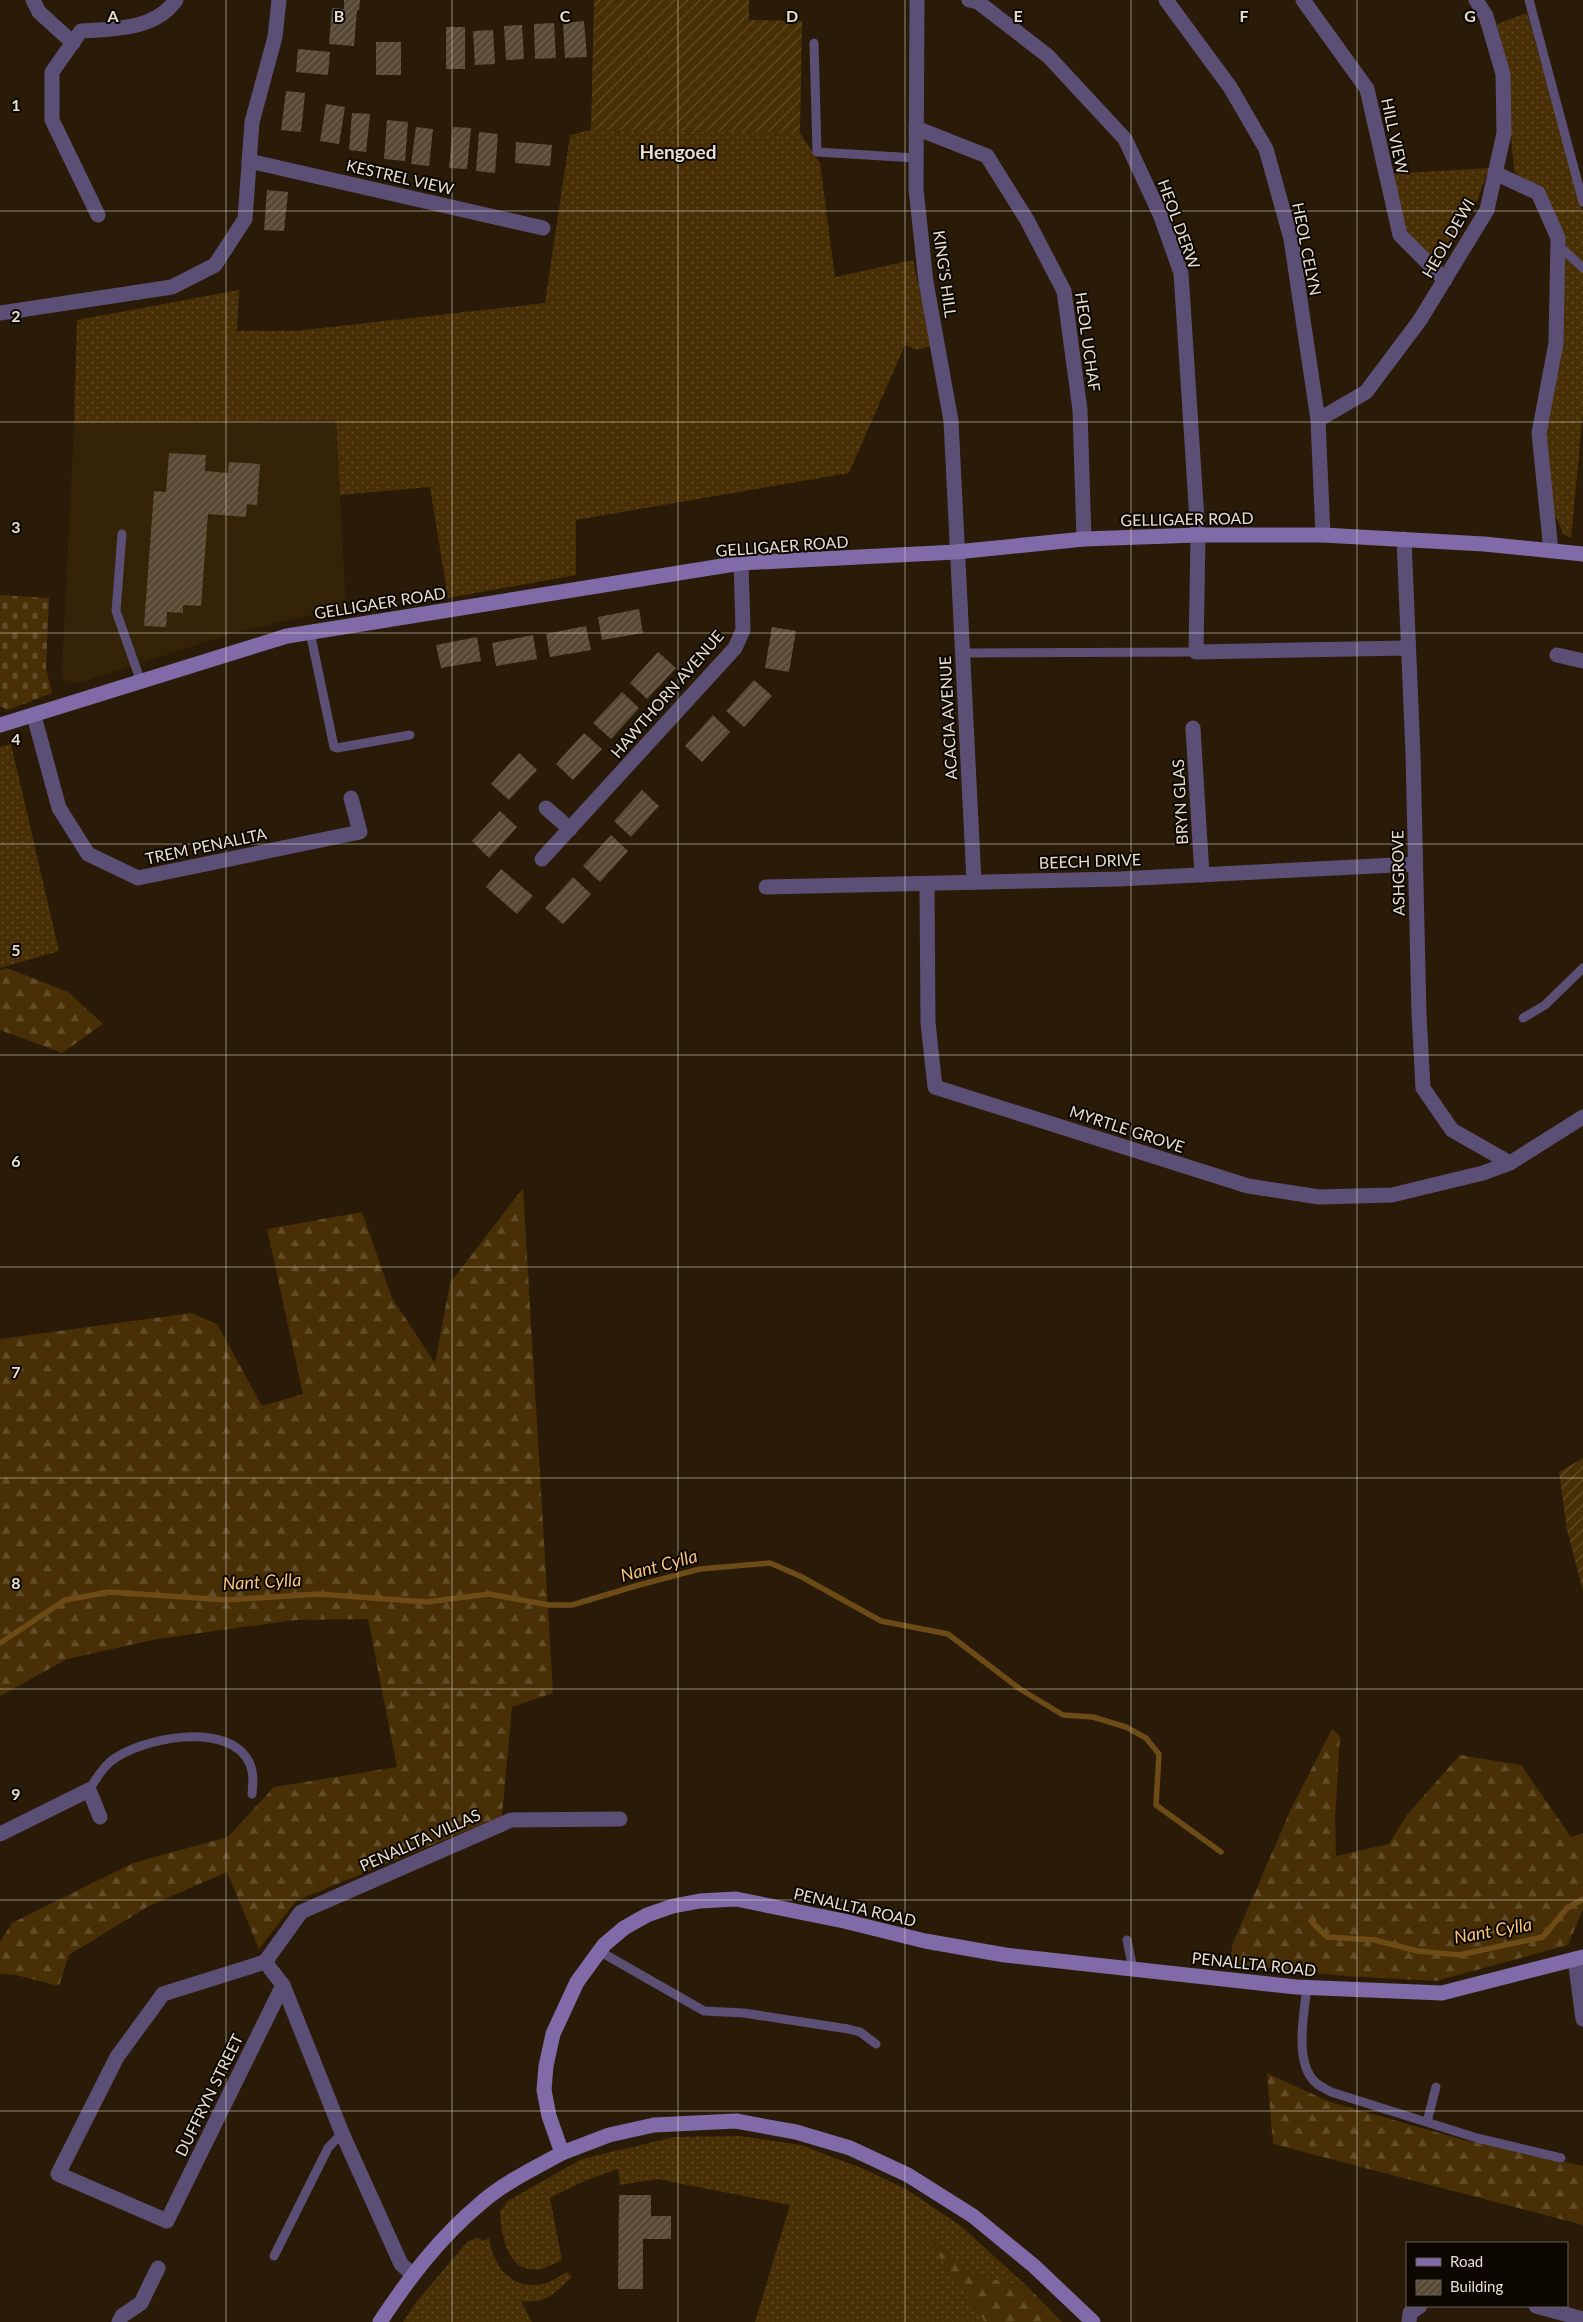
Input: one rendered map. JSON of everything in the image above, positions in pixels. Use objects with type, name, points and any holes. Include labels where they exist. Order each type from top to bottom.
[{"type":"street","points":[[33,0],[39,12],[73,43]]},
{"type":"street","points":[[98,215],[52,120],[52,72],[81,31],[130,28],[168,12],[176,0]]},
{"type":"street","points":[[0,313],[172,287],[215,265],[246,219],[252,122],[274,36],[279,0]]},
{"type":"street","name":"KING'S HILL","points":[[916,0],[916,189],[926,282],[951,421],[956,552]]},
{"type":"street","name":"HEOL DERW","points":[[969,0],[978,2],[1048,56],[1125,139],[1160,214],[1181,273],[1198,535],[1196,652]]},
{"type":"street","name":"HEOL CELYN","points":[[1166,0],[1230,87],[1266,150],[1290,239],[1318,420],[1324,535]]},
{"type":"street","name":"HILL VIEW","points":[[1302,0],[1367,88],[1400,235],[1445,280]]},
{"type":"street","name":"HEOL DEWI","points":[[1318,420],[1366,392],[1420,320],[1487,210],[1504,133],[1503,74],[1486,16],[1476,0]]},
{"type":"street","name":"HEOL UCHAF","points":[[916,128],[987,156],[1027,220],[1064,291],[1080,410],[1084,539]]},
{"type":"street","name":"KESTREL VIEW","points":[[249,161],[543,228]]},
{"type":"street","points":[[1495,173],[1538,193],[1558,238],[1556,343],[1539,433],[1551,551]]},
{"type":"street","name":"GELLIGAER ROAD","points":[[0,725],[288,636],[741,563],[956,552],[1084,539],[1198,535],[1324,535],[1484,544],[1583,554]]},
{"type":"street","name":"ASHGROVE","points":[[1404,539],[1418,1014],[1423,1088],[1452,1130],[1510,1163]]},
{"type":"street","name":"ACACIA AVENUE","points":[[956,552],[974,882]]},
{"type":"street","name":"HAWTHORN AVENUE","points":[[542,859],[735,648],[743,630],[741,563]]},
{"type":"street","points":[[1196,652],[1408,648]]},
{"type":"street","points":[[1556,655],[1583,661]]},
{"type":"street","name":"TREM PENALLTA","points":[[34,716],[59,808],[88,854],[138,878],[360,832],[351,798]]},
{"type":"street","name":"BRYN GLAS","points":[[1194,728],[1202,875]]},
{"type":"street","points":[[546,808],[570,829]]},
{"type":"street","name":"BEECH DRIVE","points":[[766,887],[1202,875],[1415,864]]},
{"type":"street","name":"MYRTLE GROVE","points":[[927,884],[928,1023],[936,1087],[1248,1186],[1320,1197],[1392,1195],[1484,1172],[1510,1163]]},
{"type":"street","points":[[1510,1163],[1583,1117]]},
{"type":"street","points":[[0,1834],[89,1790],[100,1817]]},
{"type":"street","name":"PENALLTA VILLAS","points":[[265,1962],[301,1912],[511,1820],[620,1819]]},
{"type":"street","name":"PENALLTA ROAD","points":[[562,2153],[549,2116],[544,2090],[546,2066],[553,2034],[568,2000],[588,1965],[599,1951],[624,1928],[647,1915],[691,1902],[736,1899],[844,1921],[924,1941],[1005,1955],[1307,1987],[1442,1993],[1579,1958]]},
{"type":"street","points":[[1579,1958],[1583,2019]]},
{"type":"street","points":[[265,1962],[283,1984],[342,2133],[401,2264],[412,2274]]},
{"type":"street","name":"DUFFRYN STREET","points":[[265,1962],[163,1994],[117,2057],[58,2174],[167,2221],[283,1984]]},
{"type":"street","points":[[380,2322],[412,2274],[446,2234],[482,2202],[523,2174],[562,2153],[609,2135],[654,2125],[736,2121],[796,2132],[850,2148],[908,2175],[973,2216],[1034,2266],[1093,2322]]},
{"type":"street","points":[[119,2322],[122,2316],[141,2303],[158,2268]]},
{"type":"street","points":[[1409,2322],[1410,2313],[1419,2307]]},
{"type":"street","points":[[1540,2307],[1583,2319]]},
{"type":"lane","points":[[1529,0],[1583,202]]},
{"type":"lane","points":[[814,43],[817,152],[916,158]]},
{"type":"lane","points":[[1558,245],[1583,268]]},
{"type":"lane","points":[[122,534],[116,611],[140,682]]},
{"type":"lane","points":[[310,632],[334,747],[410,734]]},
{"type":"lane","points":[[962,653],[1196,652]]},
{"type":"lane","points":[[1523,1018],[1545,1005],[1583,968]]},
{"type":"lane","points":[[89,1790],[111,1762],[127,1752],[165,1740],[203,1736],[228,1744],[244,1756],[253,1774],[252,1794]]},
{"type":"lane","points":[[1127,1940],[1133,1969]]},
{"type":"lane","points":[[599,1951],[704,2011],[744,2013],[848,2029],[860,2032],[876,2044]]},
{"type":"lane","points":[[1307,1987],[1302,2045],[1304,2065],[1314,2081],[1331,2092],[1478,2138],[1561,2158]]},
{"type":"lane","points":[[1427,2122],[1436,2087]]},
{"type":"lane","points":[[274,2256],[328,2148],[342,2133]]},
{"type":"shaded area","points":[[336,420],[346,607],[233,633],[77,684],[63,679],[74,423]]},
{"type":"green space","points":[[594,0],[749,0],[749,20],[802,21],[800,133],[591,130]]},
{"type":"green space","points":[[1527,13],[1583,213],[1583,413],[1571,538],[1563,534],[1550,502],[1543,433],[1562,238],[1514,170],[1506,76],[1497,24]]},
{"type":"green space","points":[[591,130],[800,133],[820,163],[835,277],[913,260],[932,346],[916,350],[905,345],[849,473],[576,520],[576,575],[448,598],[430,487],[340,495],[336,420],[74,423],[77,320],[239,290],[237,331],[295,331],[545,303],[570,135]]},
{"type":"green space","points":[[1489,168],[1477,201],[1454,241],[1445,251],[1435,257],[1424,256],[1408,240],[1388,174]]},
{"type":"green space","points":[[0,595],[49,598],[46,668],[52,693],[8,710],[0,706]]},
{"type":"green space","points":[[11,744],[59,951],[0,968],[0,747]]},
{"type":"green space","points":[[7,968],[68,992],[103,1024],[62,1053],[0,1030],[0,971]]},
{"type":"green space","points":[[523,1188],[553,1693],[512,1707],[502,1816],[296,1901],[259,1949],[227,1872],[149,1906],[69,1955],[59,1986],[16,1975],[0,1974],[0,1942],[12,1923],[133,1863],[228,1837],[274,1787],[397,1767],[368,1619],[295,1620],[157,1639],[67,1659],[0,1696],[0,1339],[191,1313],[217,1324],[262,1406],[303,1394],[267,1229],[362,1212],[392,1298],[435,1363],[450,1283]]},
{"type":"green space","points":[[1583,1458],[1583,1591],[1567,1530],[1559,1472]]},
{"type":"green space","points":[[1332,1729],[1340,1736],[1335,1817],[1336,1856],[1389,1844],[1406,1816],[1460,1755],[1521,1765],[1571,1837],[1583,1833],[1583,1909],[1568,1945],[1436,1981],[1345,1976],[1229,1964],[1233,1943],[1290,1811]]},
{"type":"green space","points":[[1267,2073],[1330,2102],[1464,2140],[1583,2166],[1583,2225],[1273,2144]]},
{"type":"green space","points":[[740,2136],[801,2145],[864,2169],[906,2189],[961,2226],[1028,2287],[975,2275],[926,2237],[985,2322],[755,2322],[790,2205],[657,2179],[620,2185],[618,2169],[584,2181],[550,2198],[562,2260],[548,2267],[529,2269],[520,2266],[508,2251],[502,2231],[500,2211],[509,2200],[582,2159],[674,2137]]},
{"type":"green space","points":[[925,2236],[975,2275],[1028,2287],[1062,2322],[985,2322]]},
{"type":"green space","points":[[478,2238],[483,2241],[489,2238],[491,2249],[500,2267],[507,2275],[524,2284],[546,2283],[567,2272],[572,2277],[544,2299],[521,2301],[532,2322],[403,2322],[417,2301],[468,2241]]},
{"type":"building","points":[[344,0],[360,0],[359,10],[357,10],[354,46],[329,44],[332,8],[344,9]]},
{"type":"building","points":[[584,21],[587,57],[565,58],[563,23]]},
{"type":"building","points":[[554,23],[556,58],[535,59],[534,24]]},
{"type":"building","points":[[522,25],[524,59],[506,60],[504,26]]},
{"type":"building","points":[[446,27],[465,27],[465,69],[446,69]]},
{"type":"building","points":[[493,30],[495,64],[475,65],[473,31]]},
{"type":"building","points":[[376,42],[401,42],[401,75],[376,75]]},
{"type":"building","points":[[298,49],[330,52],[328,75],[296,72]]},
{"type":"building","points":[[286,91],[305,93],[301,132],[281,130]]},
{"type":"building","points":[[326,104],[345,107],[339,144],[320,141]]},
{"type":"building","points":[[352,113],[370,114],[366,152],[349,150]]},
{"type":"building","points":[[387,120],[408,122],[405,161],[384,159]]},
{"type":"building","points":[[416,127],[433,129],[429,166],[411,164]]},
{"type":"building","points":[[453,127],[471,128],[467,169],[449,168]]},
{"type":"building","points":[[479,132],[498,134],[495,173],[476,171]]},
{"type":"building","points":[[516,142],[552,145],[550,166],[515,163]]},
{"type":"building","points":[[267,190],[288,192],[284,231],[264,230]]},
{"type":"building","points":[[169,453],[206,455],[205,471],[228,473],[229,462],[260,464],[257,505],[247,504],[246,517],[208,514],[201,606],[183,605],[183,613],[167,612],[166,627],[144,626],[154,491],[166,492]]},
{"type":"building","points":[[639,609],[643,633],[602,640],[598,617]]},
{"type":"building","points":[[586,626],[591,650],[550,657],[546,634]]},
{"type":"building","points":[[772,627],[796,631],[789,672],[765,668]]},
{"type":"building","points":[[533,635],[537,659],[496,666],[492,643]]},
{"type":"building","points":[[477,637],[481,661],[441,668],[436,645]]},
{"type":"building","points":[[658,652],[676,668],[647,699],[630,683]]},
{"type":"building","points":[[754,680],[772,696],[744,727],[726,711]]},
{"type":"building","points":[[622,692],[639,708],[611,739],[593,723]]},
{"type":"building","points":[[713,715],[730,732],[702,762],[685,746]]},
{"type":"building","points":[[584,733],[602,749],[573,780],[556,764]]},
{"type":"building","points":[[519,753],[537,770],[509,800],[491,784]]},
{"type":"building","points":[[642,790],[659,806],[631,837],[614,821]]},
{"type":"building","points":[[500,811],[517,827],[489,858],[472,841]]},
{"type":"building","points":[[611,835],[628,851],[600,882],[583,866]]},
{"type":"building","points":[[501,869],[533,896],[517,914],[486,887]]},
{"type":"building","points":[[573,877],[591,894],[563,924],[545,908]]},
{"type":"building","points":[[619,2195],[651,2195],[651,2216],[671,2216],[671,2239],[643,2239],[643,2289],[618,2289]]},
{"type":"waterway","name":"Nant Cylla","points":[[0,1643],[65,1600],[109,1592],[227,1600],[318,1594],[427,1602],[489,1594],[549,1605],[572,1605],[700,1569],[770,1563],[800,1576],[881,1621],[948,1634],[1020,1689],[1063,1715],[1093,1717],[1126,1727],[1146,1738],[1159,1754],[1156,1805],[1221,1852]]},
{"type":"waterway","name":"Nant Cylla","points":[[1311,1921],[1327,1937],[1375,1940],[1417,1951],[1459,1955],[1543,1937],[1567,1908],[1583,1899]]},
{"type":"district","name":"Hengoed","points":[[678,152]]}]
